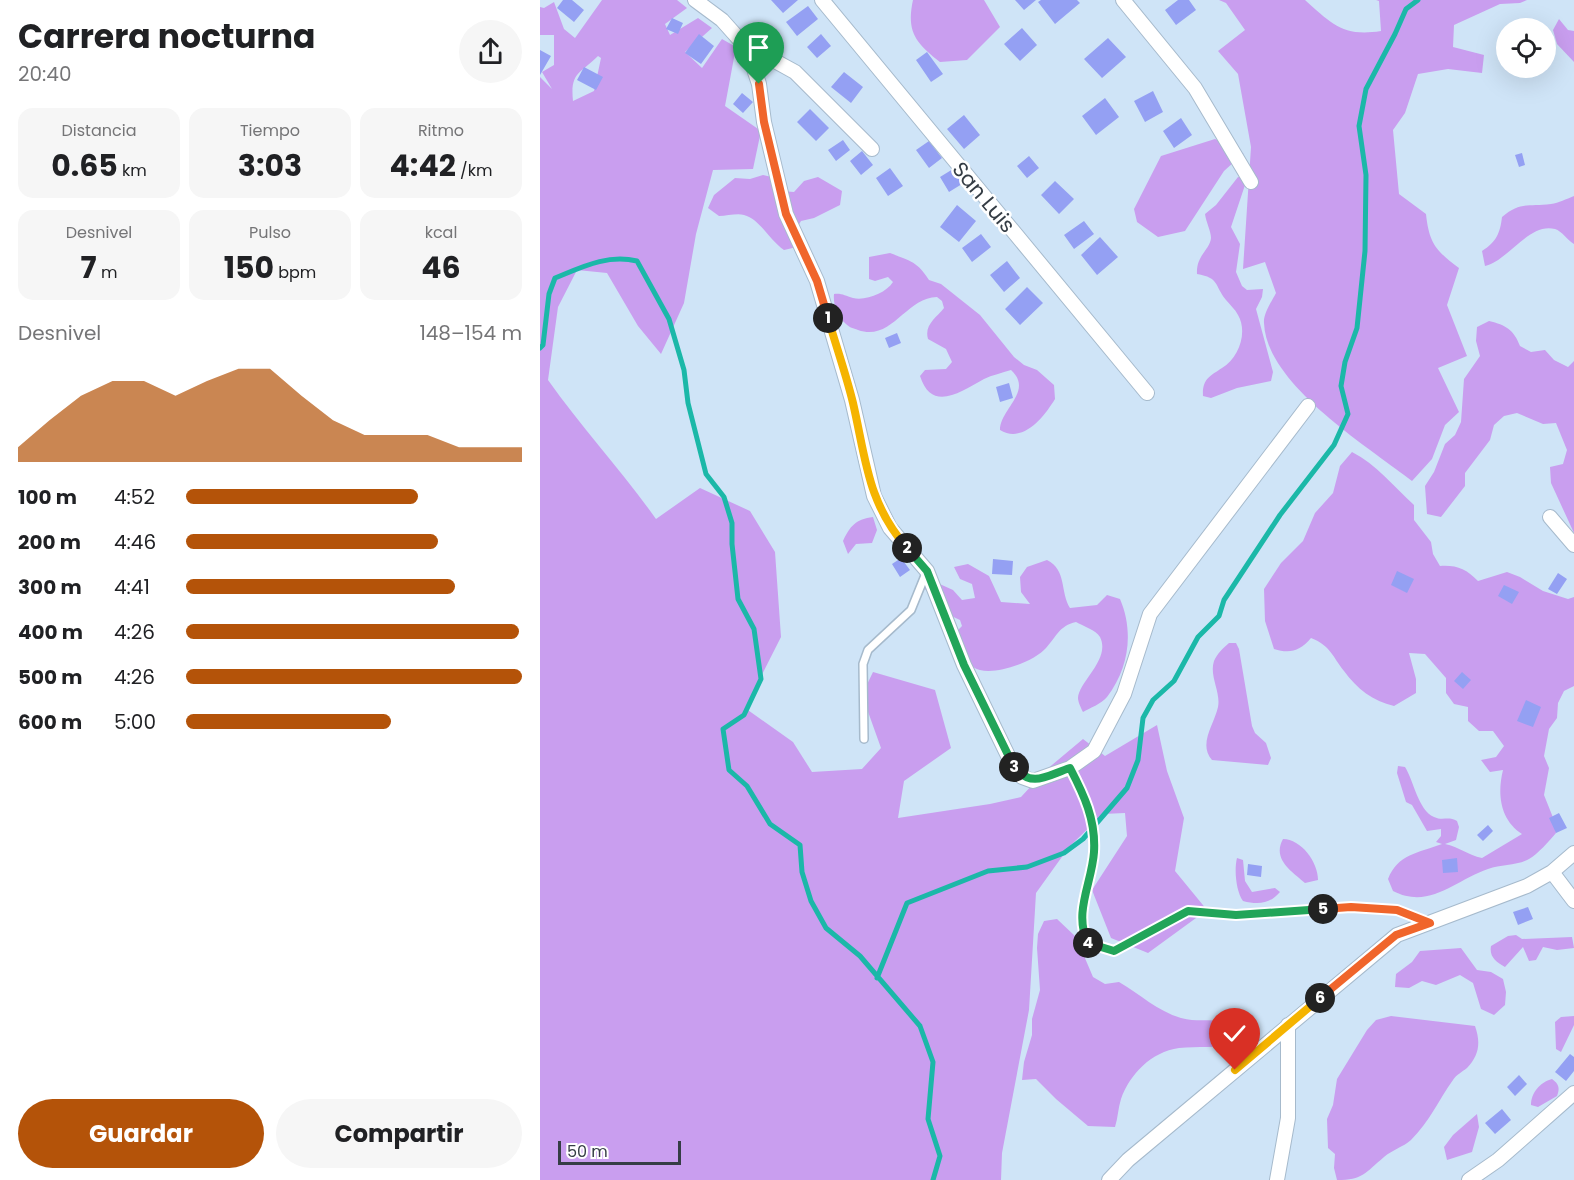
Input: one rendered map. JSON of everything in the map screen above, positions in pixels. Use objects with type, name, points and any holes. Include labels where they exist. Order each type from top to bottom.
[{"type":"street","points":[[695,0],[722,20],[747,48],[759,84],[764,122],[786,214],[817,281],[852,400],[874,496],[890,528],[927,571],[964,665],[1013,766],[1022,777],[1033,781],[1070,768],[1094,751],[1119,704],[1150,614],[1308,406]]},
{"type":"street","name":"San Luis","points":[[822,0],[1147,393]]},
{"type":"street","points":[[1123,0],[1195,88],[1251,182]]},
{"type":"street","points":[[742,43],[795,72],[872,149]]},
{"type":"street","points":[[1550,517],[1574,545]]},
{"type":"street","points":[[1109,1180],[1128,1160],[1396,935],[1527,886],[1552,872],[1574,853]]},
{"type":"street","points":[[1552,872],[1574,901]]},
{"type":"street","points":[[1277,1180],[1288,1118],[1288,1025]]},
{"type":"street","points":[[1469,1180],[1498,1160],[1574,1093]]},
{"type":"lane","points":[[864,739],[863,664],[868,650],[911,610],[927,571]]},
{"type":"path","points":[[1070,768],[1088,803],[1093,827],[1094,853],[1081,910],[1087,942],[1114,951],[1188,911],[1236,915],[1351,907],[1397,910],[1430,923]]},
{"type":"shaded area","points":[[602,0],[677,0],[687,8],[665,24],[670,35],[698,18],[712,28],[685,52],[702,68],[722,39],[736,47],[725,106],[761,131],[753,169],[713,170],[696,234],[684,303],[661,354],[638,326],[607,273],[577,270],[558,307],[548,380],[656,519],[700,488],[750,511],[775,552],[781,637],[745,708],[793,742],[812,772],[862,769],[881,748],[862,695],[873,672],[935,690],[951,748],[904,781],[898,818],[1021,797],[1046,770],[1083,739],[1105,756],[1157,725],[1167,771],[1184,818],[1175,871],[1207,910],[1148,953],[1111,938],[1092,890],[1127,836],[1125,813],[1103,814],[1069,847],[1036,893],[1029,1010],[1002,1153],[1001,1180],[540,1180],[540,77],[552,89],[542,72],[554,65],[554,35],[540,35],[540,7],[544,8],[554,2],[564,29],[575,38]],"holes":[[[598,56],[601,58],[594,91],[573,101],[573,84],[578,74]]]},
{"type":"shaded area","points":[[913,0],[984,0],[1000,27],[967,60],[940,62],[925,49],[915,36],[911,21]]},
{"type":"shaded area","points":[[1219,0],[1305,0],[1339,27],[1357,32],[1368,32],[1381,31],[1379,1],[1376,0],[1527,0],[1520,3],[1500,4],[1454,25],[1453,47],[1484,55],[1482,73],[1448,69],[1418,74],[1405,113],[1393,130],[1399,194],[1426,214],[1429,232],[1435,246],[1459,268],[1447,305],[1467,356],[1438,368],[1459,412],[1445,425],[1432,459],[1412,481],[1322,412],[1300,391],[1269,346],[1264,319],[1276,293],[1265,262],[1243,269],[1251,147],[1238,74],[1218,51],[1245,30],[1226,3]]},
{"type":"shaded area","points":[[1559,19],[1568,30],[1574,31],[1574,62],[1557,44],[1556,24]]},
{"type":"shaded area","points":[[1215,139],[1228,145],[1233,158],[1244,153],[1224,171],[1185,231],[1158,237],[1137,222],[1134,209],[1161,156]]},
{"type":"shaded area","points":[[763,175],[776,178],[781,191],[794,192],[804,181],[818,177],[842,191],[840,205],[814,218],[801,221],[794,233],[797,247],[784,250],[750,217],[738,214],[719,216],[708,208],[714,195],[735,178],[750,179]]},
{"type":"shaded area","points":[[1238,177],[1245,178],[1245,185],[1231,227],[1240,244],[1236,272],[1242,286],[1247,290],[1263,289],[1256,309],[1273,372],[1271,381],[1237,388],[1211,398],[1203,396],[1205,382],[1233,358],[1240,344],[1242,329],[1237,313],[1222,295],[1216,283],[1210,278],[1197,274],[1197,267],[1211,238],[1205,214],[1216,205]]},
{"type":"shaded area","points":[[1574,196],[1574,244],[1558,230],[1545,228],[1527,236],[1494,263],[1485,266],[1482,251],[1496,237],[1502,217],[1520,207],[1554,203]]},
{"type":"shaded area","points":[[890,253],[917,265],[929,280],[941,284],[980,315],[1014,357],[1024,365],[1037,370],[1054,385],[1055,399],[1032,426],[1017,434],[1000,430],[1001,422],[1018,393],[1017,378],[1011,370],[948,396],[939,397],[925,387],[920,376],[925,370],[946,369],[952,362],[946,349],[928,339],[929,326],[944,308],[942,301],[937,297],[916,304],[890,325],[880,330],[870,332],[858,330],[843,321],[836,310],[834,294],[858,299],[886,290],[893,282],[888,277],[875,281],[869,279],[869,257]]},
{"type":"shaded area","points":[[1489,321],[1509,329],[1520,346],[1531,352],[1545,350],[1554,360],[1568,367],[1574,361],[1574,533],[1551,483],[1550,467],[1563,464],[1567,450],[1556,423],[1543,424],[1517,413],[1504,416],[1494,425],[1490,440],[1465,473],[1465,486],[1441,517],[1427,514],[1425,486],[1434,472],[1445,444],[1455,435],[1461,422],[1464,379],[1480,356],[1476,341],[1477,327]]},
{"type":"shaded area","points":[[1352,452],[1377,469],[1414,505],[1414,520],[1431,542],[1433,554],[1440,566],[1461,569],[1478,581],[1507,572],[1543,591],[1568,599],[1574,597],[1574,686],[1564,691],[1558,703],[1557,718],[1549,729],[1544,756],[1549,768],[1544,795],[1554,820],[1556,833],[1529,859],[1488,869],[1442,891],[1419,897],[1406,896],[1393,891],[1388,879],[1403,859],[1442,844],[1436,842],[1441,836],[1441,829],[1427,831],[1412,805],[1406,802],[1397,773],[1398,766],[1405,767],[1420,802],[1429,813],[1437,818],[1457,821],[1459,827],[1456,840],[1445,844],[1482,858],[1522,834],[1509,821],[1502,806],[1500,788],[1503,770],[1490,772],[1481,760],[1496,757],[1504,746],[1493,731],[1479,731],[1468,721],[1468,707],[1454,704],[1446,693],[1446,678],[1425,654],[1409,653],[1416,679],[1416,693],[1394,706],[1379,701],[1360,689],[1327,648],[1318,641],[1311,638],[1299,649],[1290,651],[1274,649],[1265,621],[1264,589],[1281,563],[1303,541],[1315,513],[1333,493],[1340,466]]},
{"type":"shaded area","points":[[873,517],[877,530],[872,543],[856,544],[848,554],[843,541],[848,531],[854,524]]},
{"type":"shaded area","points":[[1047,560],[1058,569],[1070,608],[1097,605],[1107,595],[1120,599],[1124,611],[1128,637],[1120,674],[1107,697],[1083,712],[1078,700],[1080,691],[1101,653],[1102,645],[1096,632],[1076,622],[1062,629],[1046,648],[1032,659],[1000,670],[980,670],[973,667],[967,660],[952,636],[962,626],[960,620],[947,614],[939,594],[921,586],[933,581],[953,590],[962,600],[975,598],[972,584],[960,579],[954,567],[968,564],[989,576],[1001,602],[1030,604],[1021,592],[1020,577],[1027,567]]},
{"type":"shaded area","points":[[1229,643],[1236,643],[1239,649],[1252,726],[1255,733],[1266,743],[1271,758],[1268,765],[1212,760],[1206,748],[1208,734],[1218,707],[1214,661]]},
{"type":"shaded area","points":[[1283,839],[1302,847],[1312,859],[1318,880],[1305,883],[1285,864],[1280,853]]},
{"type":"shaded area","points":[[1237,858],[1243,860],[1245,881],[1252,892],[1275,888],[1280,892],[1272,899],[1263,902],[1243,901],[1236,880]]},
{"type":"shaded area","points":[[1057,919],[1076,937],[1093,977],[1105,984],[1119,982],[1172,1015],[1227,1024],[1235,1028],[1235,1043],[1214,1047],[1179,1048],[1159,1054],[1143,1066],[1130,1081],[1121,1099],[1115,1127],[1088,1126],[1036,1079],[1022,1080],[1024,1062],[1032,1035],[1032,1019],[1040,990],[1038,934],[1044,921]]},
{"type":"shaded area","points":[[1516,935],[1522,939],[1572,937],[1574,948],[1557,950],[1543,947],[1536,960],[1529,961],[1523,947],[1505,967],[1494,959],[1491,946],[1508,936]]},
{"type":"shaded area","points":[[1461,948],[1477,970],[1491,972],[1503,979],[1506,992],[1505,1005],[1494,1015],[1481,1009],[1473,983],[1460,975],[1436,985],[1422,981],[1409,988],[1395,987],[1396,974],[1412,962],[1420,951]]},
{"type":"shaded area","points":[[1391,1016],[1475,1026],[1478,1038],[1476,1053],[1467,1068],[1454,1078],[1429,1118],[1411,1140],[1387,1155],[1363,1175],[1353,1179],[1337,1180],[1334,1168],[1335,1154],[1328,1148],[1327,1119],[1333,1105],[1337,1079],[1367,1030],[1376,1020]]},
{"type":"shaded area","points":[[1574,1016],[1574,1025],[1561,1052],[1556,1049],[1555,1022],[1561,1017]]},
{"type":"shaded area","points":[[1552,1079],[1558,1086],[1557,1096],[1538,1107],[1531,1105],[1537,1089]]},
{"type":"shaded area","points":[[1477,1114],[1479,1127],[1472,1152],[1447,1160],[1444,1147],[1453,1135]]},
{"type":"building","points":[[563,0],[572,0],[584,10],[574,22],[557,8]]},
{"type":"building","points":[[771,0],[798,0],[783,13]]},
{"type":"building","points":[[1015,0],[1036,0],[1024,10]]},
{"type":"building","points":[[1041,0],[1077,0],[1080,3],[1055,24],[1038,2]]},
{"type":"building","points":[[1178,0],[1189,0],[1196,10],[1176,25],[1165,10]]},
{"type":"building","points":[[808,6],[818,19],[797,36],[786,22]]},
{"type":"building","points":[[672,18],[683,23],[678,34],[666,29]]},
{"type":"building","points":[[1022,28],[1037,45],[1020,61],[1004,44]]},
{"type":"building","points":[[773,31],[784,46],[773,54],[762,38]]},
{"type":"building","points":[[699,34],[714,46],[701,64],[685,53]]},
{"type":"building","points":[[821,34],[831,46],[817,58],[807,47]]},
{"type":"building","points":[[1108,38],[1126,57],[1102,78],[1084,59]]},
{"type":"building","points":[[540,50],[551,56],[540,75]]},
{"type":"building","points":[[927,52],[943,74],[931,82],[916,60]]},
{"type":"building","points":[[584,67],[603,77],[596,90],[577,80]]},
{"type":"building","points":[[844,72],[863,87],[851,103],[831,87]]},
{"type":"building","points":[[1153,91],[1163,112],[1145,122],[1134,101]]},
{"type":"building","points":[[742,93],[753,102],[743,113],[733,104]]},
{"type":"building","points":[[1105,98],[1119,117],[1096,135],[1082,116]]},
{"type":"building","points":[[810,109],[829,128],[816,141],[797,122]]},
{"type":"building","points":[[964,115],[980,135],[964,149],[947,129]]},
{"type":"building","points":[[1181,118],[1192,135],[1174,148],[1163,131]]},
{"type":"building","points":[[843,140],[850,150],[836,161],[828,150]]},
{"type":"building","points":[[929,141],[942,158],[929,168],[916,150]]},
{"type":"building","points":[[862,151],[873,165],[861,175],[850,161]]},
{"type":"building","points":[[1522,153],[1525,165],[1519,167],[1515,155]]},
{"type":"building","points":[[1029,156],[1039,168],[1027,178],[1017,166]]},
{"type":"building","points":[[890,168],[903,186],[888,196],[876,178]]},
{"type":"building","points":[[953,169],[962,184],[949,192],[940,177]]},
{"type":"building","points":[[1055,181],[1074,199],[1059,214],[1041,195]]},
{"type":"building","points":[[957,205],[976,221],[959,242],[940,227]]},
{"type":"building","points":[[1084,221],[1094,234],[1074,249],[1064,235]]},
{"type":"building","points":[[981,234],[991,247],[972,262],[962,248]]},
{"type":"building","points":[[1100,237],[1118,257],[1097,275],[1081,255]]},
{"type":"building","points":[[1007,261],[1020,278],[1004,292],[990,275]]},
{"type":"building","points":[[1027,287],[1043,303],[1020,325],[1005,309]]},
{"type":"building","points":[[897,333],[901,343],[889,348],[885,338]]},
{"type":"building","points":[[1009,383],[1013,398],[1000,402],[996,387]]},
{"type":"building","points":[[901,558],[910,570],[900,577],[892,564]]},
{"type":"building","points":[[993,559],[1013,561],[1012,575],[992,574]]},
{"type":"building","points":[[1397,571],[1414,579],[1407,593],[1391,585]]},
{"type":"building","points":[[1558,573],[1567,579],[1557,594],[1548,589]]},
{"type":"building","points":[[1504,585],[1519,592],[1512,604],[1498,596]]},
{"type":"building","points":[[1462,672],[1471,680],[1463,689],[1454,681]]},
{"type":"building","points":[[1526,700],[1541,707],[1533,727],[1517,721]]},
{"type":"building","points":[[1559,813],[1567,828],[1556,833],[1549,818]]},
{"type":"building","points":[[1488,825],[1493,831],[1483,841],[1477,835]]},
{"type":"building","points":[[1457,858],[1458,872],[1443,873],[1442,860]]},
{"type":"building","points":[[1248,864],[1262,866],[1261,877],[1247,875]]},
{"type":"building","points":[[1528,907],[1533,919],[1518,925],[1513,912]]},
{"type":"building","points":[[1570,1054],[1574,1057],[1574,1071],[1566,1081],[1555,1072]]},
{"type":"building","points":[[1519,1075],[1527,1084],[1515,1096],[1507,1087]]},
{"type":"building","points":[[1502,1109],[1511,1120],[1495,1134],[1485,1123]]},
{"type":"waterway","points":[[877,978],[907,903],[988,871],[1027,867],[1064,853],[1083,839],[1127,788],[1138,760],[1143,718],[1153,700],[1174,681],[1198,637],[1219,616],[1224,600],[1280,515],[1334,445],[1348,414],[1341,386],[1345,362],[1357,328],[1365,251],[1366,175],[1359,126],[1366,89],[1406,9],[1418,0]]},
{"type":"waterway","points":[[540,348],[543,345],[549,294],[555,278],[605,260],[637,261],[669,319],[684,370],[688,403],[706,474],[724,497],[732,523],[738,599],[754,629],[761,679],[744,715],[723,729],[729,770],[747,786],[770,824],[800,845],[802,872],[811,901],[826,928],[860,956],[920,1026],[933,1062],[928,1119],[940,1156],[933,1180]]},
{"type":"route","points":[[759,84],[764,122],[786,214],[817,281],[852,400],[874,496],[890,528],[927,571],[964,665],[1013,766],[1022,777],[1033,781],[1070,768],[1088,803],[1093,827],[1094,853],[1081,910],[1087,942],[1114,951],[1188,911],[1236,915],[1351,907],[1397,910],[1430,923],[1396,935],[1235,1070]]}]
